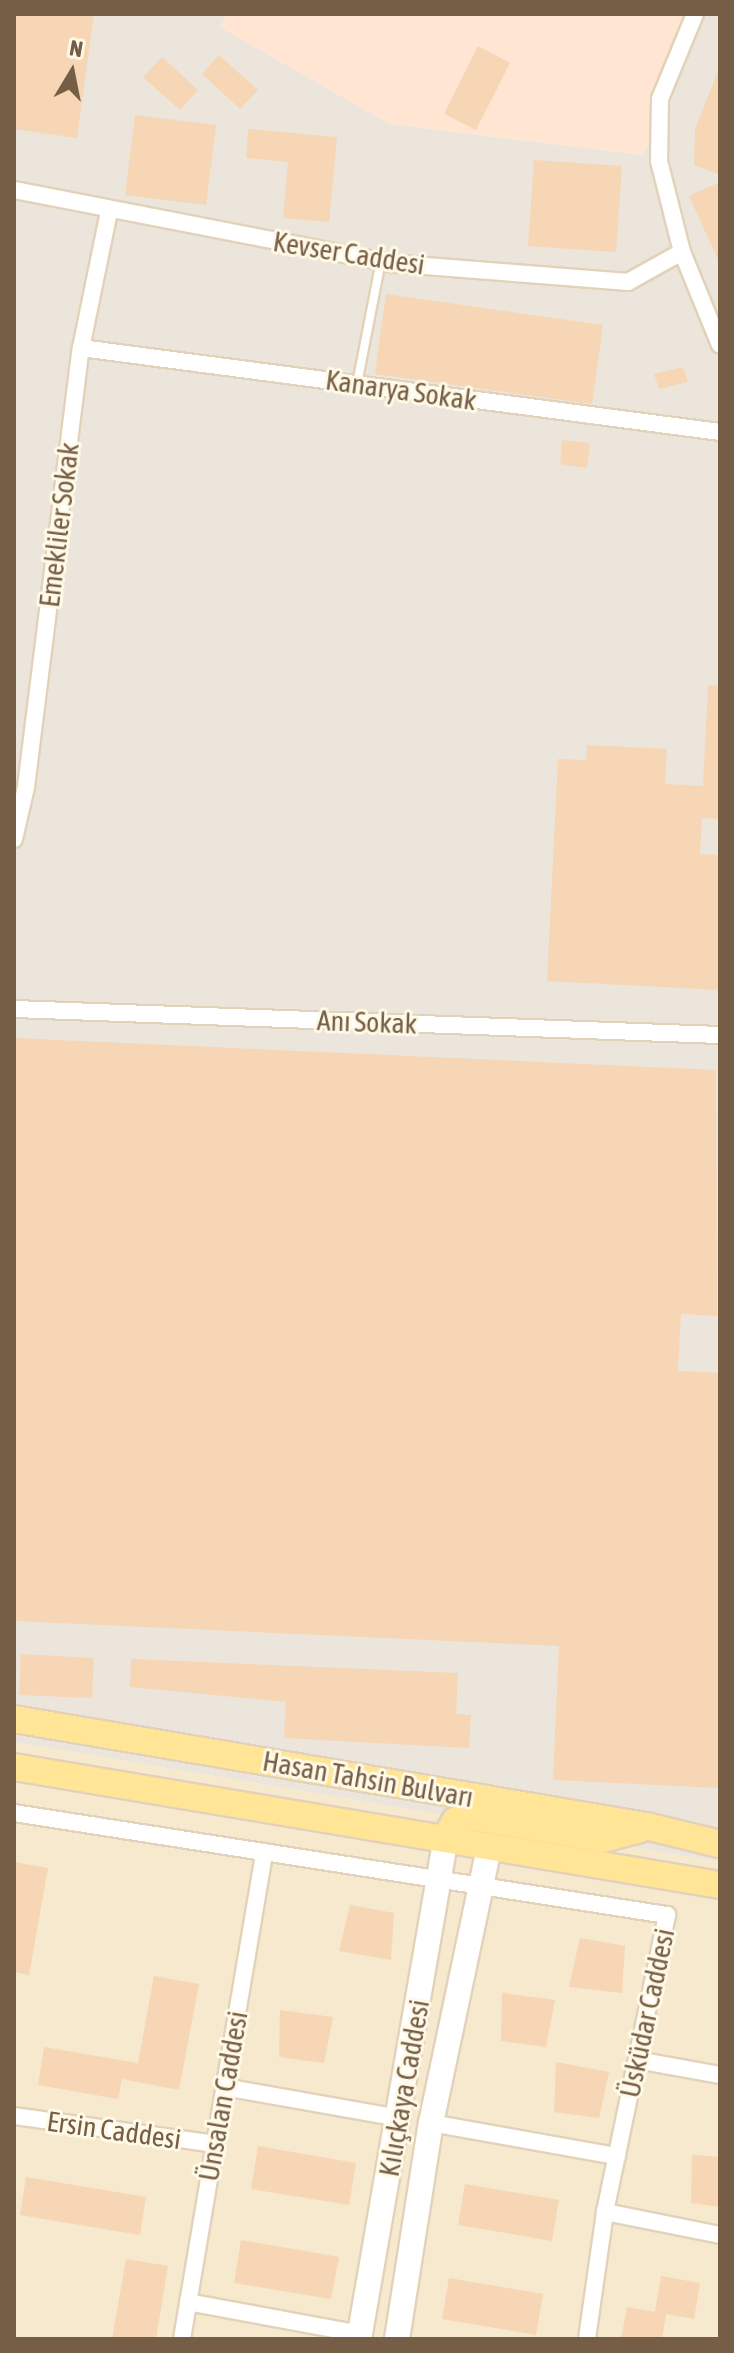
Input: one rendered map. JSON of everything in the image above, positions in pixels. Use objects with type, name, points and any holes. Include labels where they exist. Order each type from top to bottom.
[{"type":"main road","name":"Hasan Tahsin Bulvarı","points":[[14,1719],[646,1826],[720,1844]]},
{"type":"main road","name":"Hasan Tahsin Bulvarı","points":[[14,1767],[720,1885]]},
{"type":"main road","points":[[446,1837],[455,1821],[467,1816],[603,1839],[646,1826]]},
{"type":"street","points":[[695,14],[660,99],[659,161],[682,252],[720,345]]},
{"type":"street","name":"Kevser Caddesi","points":[[14,190],[109,212],[381,261],[628,282],[682,252]]},
{"type":"street","name":"Emekliler Sokak","points":[[14,839],[81,348],[109,212]]},
{"type":"street","name":"Kanarya Sokak","points":[[81,348],[720,432]]},
{"type":"street","name":"Anı Sokak","points":[[14,1009],[720,1035]]},
{"type":"street","name":"Üsküdar Caddesi","points":[[14,1813],[667,1915],[605,2212],[587,2339]]},
{"type":"street","name":"Kılıçkaya Caddesi","points":[[360,2337],[446,1837]]},
{"type":"street","name":"Kılıçkaya Caddesi","points":[[397,2339],[431,2123],[489,1847]]},
{"type":"street","name":"Ünsalan Caddesi","points":[[182,2339],[264,1852]]},
{"type":"street","points":[[637,2060],[720,2075]]},
{"type":"street","points":[[224,2087],[399,2118]]},
{"type":"street","name":"Ersin Caddesi","points":[[14,2116],[215,2144]]},
{"type":"street","points":[[431,2123],[617,2156]]},
{"type":"street","points":[[605,2212],[720,2235]]},
{"type":"street","points":[[188,2302],[360,2337]]},
{"type":"lane","points":[[356,384],[381,261]]},
{"type":"shaded area","points":[[14,14],[228,14],[220,27],[390,124],[643,155],[704,14],[720,14],[720,1862],[14,1742]]},
{"type":"shaded area","points":[[228,14],[704,14],[643,155],[390,124],[220,27]]},
{"type":"shaded area","points":[[14,1742],[720,1862],[720,2339],[14,2339]]},
{"type":"building","points":[[14,14],[94,14],[77,138],[14,129]]},
{"type":"building","points":[[478,46],[510,63],[476,130],[444,114]]},
{"type":"building","points":[[219,55],[258,90],[240,109],[202,74]]},
{"type":"building","points":[[162,57],[198,90],[180,110],[143,77]]},
{"type":"building","points":[[720,66],[720,175],[694,165],[695,129]]},
{"type":"building","points":[[135,115],[216,125],[206,205],[125,195]]},
{"type":"building","points":[[248,129],[337,137],[329,222],[283,218],[288,162],[246,158]]},
{"type":"building","points":[[534,160],[622,166],[616,252],[528,246]]},
{"type":"building","points":[[720,182],[720,264],[689,196]]},
{"type":"building","points":[[386,294],[603,325],[592,404],[375,374]]},
{"type":"building","points":[[683,367],[688,382],[659,389],[654,374]]},
{"type":"building","points":[[562,440],[590,443],[587,468],[560,464]]},
{"type":"building","points":[[708,685],[720,686],[720,819],[702,818],[700,854],[720,855],[720,990],[547,981],[558,759],[586,760],[587,745],[667,749],[665,784],[703,786]]},
{"type":"building","points":[[14,1038],[716,1070],[717,1316],[681,1314],[678,1371],[720,1373],[720,1788],[553,1780],[559,1646],[14,1621]]},
{"type":"building","points":[[21,1654],[94,1658],[92,1698],[19,1695]]},
{"type":"building","points":[[131,1659],[458,1673],[456,1714],[471,1715],[469,1748],[284,1738],[286,1702],[130,1687]]},
{"type":"building","points":[[14,1862],[48,1868],[29,1975],[14,1972]]},
{"type":"building","points":[[350,1905],[394,1913],[391,1960],[339,1951]]},
{"type":"building","points":[[580,1938],[625,1946],[622,1993],[569,1987]]},
{"type":"building","points":[[154,1976],[199,1984],[179,2090],[122,2079],[118,2099],[38,2085],[44,2047],[138,2063]]},
{"type":"building","points":[[502,1993],[555,2000],[546,2047],[501,2041]]},
{"type":"building","points":[[280,2010],[333,2017],[324,2063],[279,2057]]},
{"type":"building","points":[[556,2062],[609,2072],[599,2118],[554,2112]]},
{"type":"building","points":[[258,2146],[356,2163],[349,2205],[251,2189]]},
{"type":"building","points":[[692,2155],[720,2157],[720,2207],[691,2203]]},
{"type":"building","points":[[26,2177],[146,2197],[140,2235],[20,2215]]},
{"type":"building","points":[[465,2184],[559,2200],[552,2241],[458,2225]]},
{"type":"building","points":[[241,2240],[339,2257],[331,2299],[234,2283]]},
{"type":"building","points":[[126,2259],[168,2266],[156,2339],[112,2339]]},
{"type":"building","points":[[661,2276],[700,2283],[694,2319],[666,2314],[662,2339],[621,2339],[627,2307],[655,2312]]},
{"type":"building","points":[[449,2278],[543,2294],[536,2335],[442,2319]]}]
